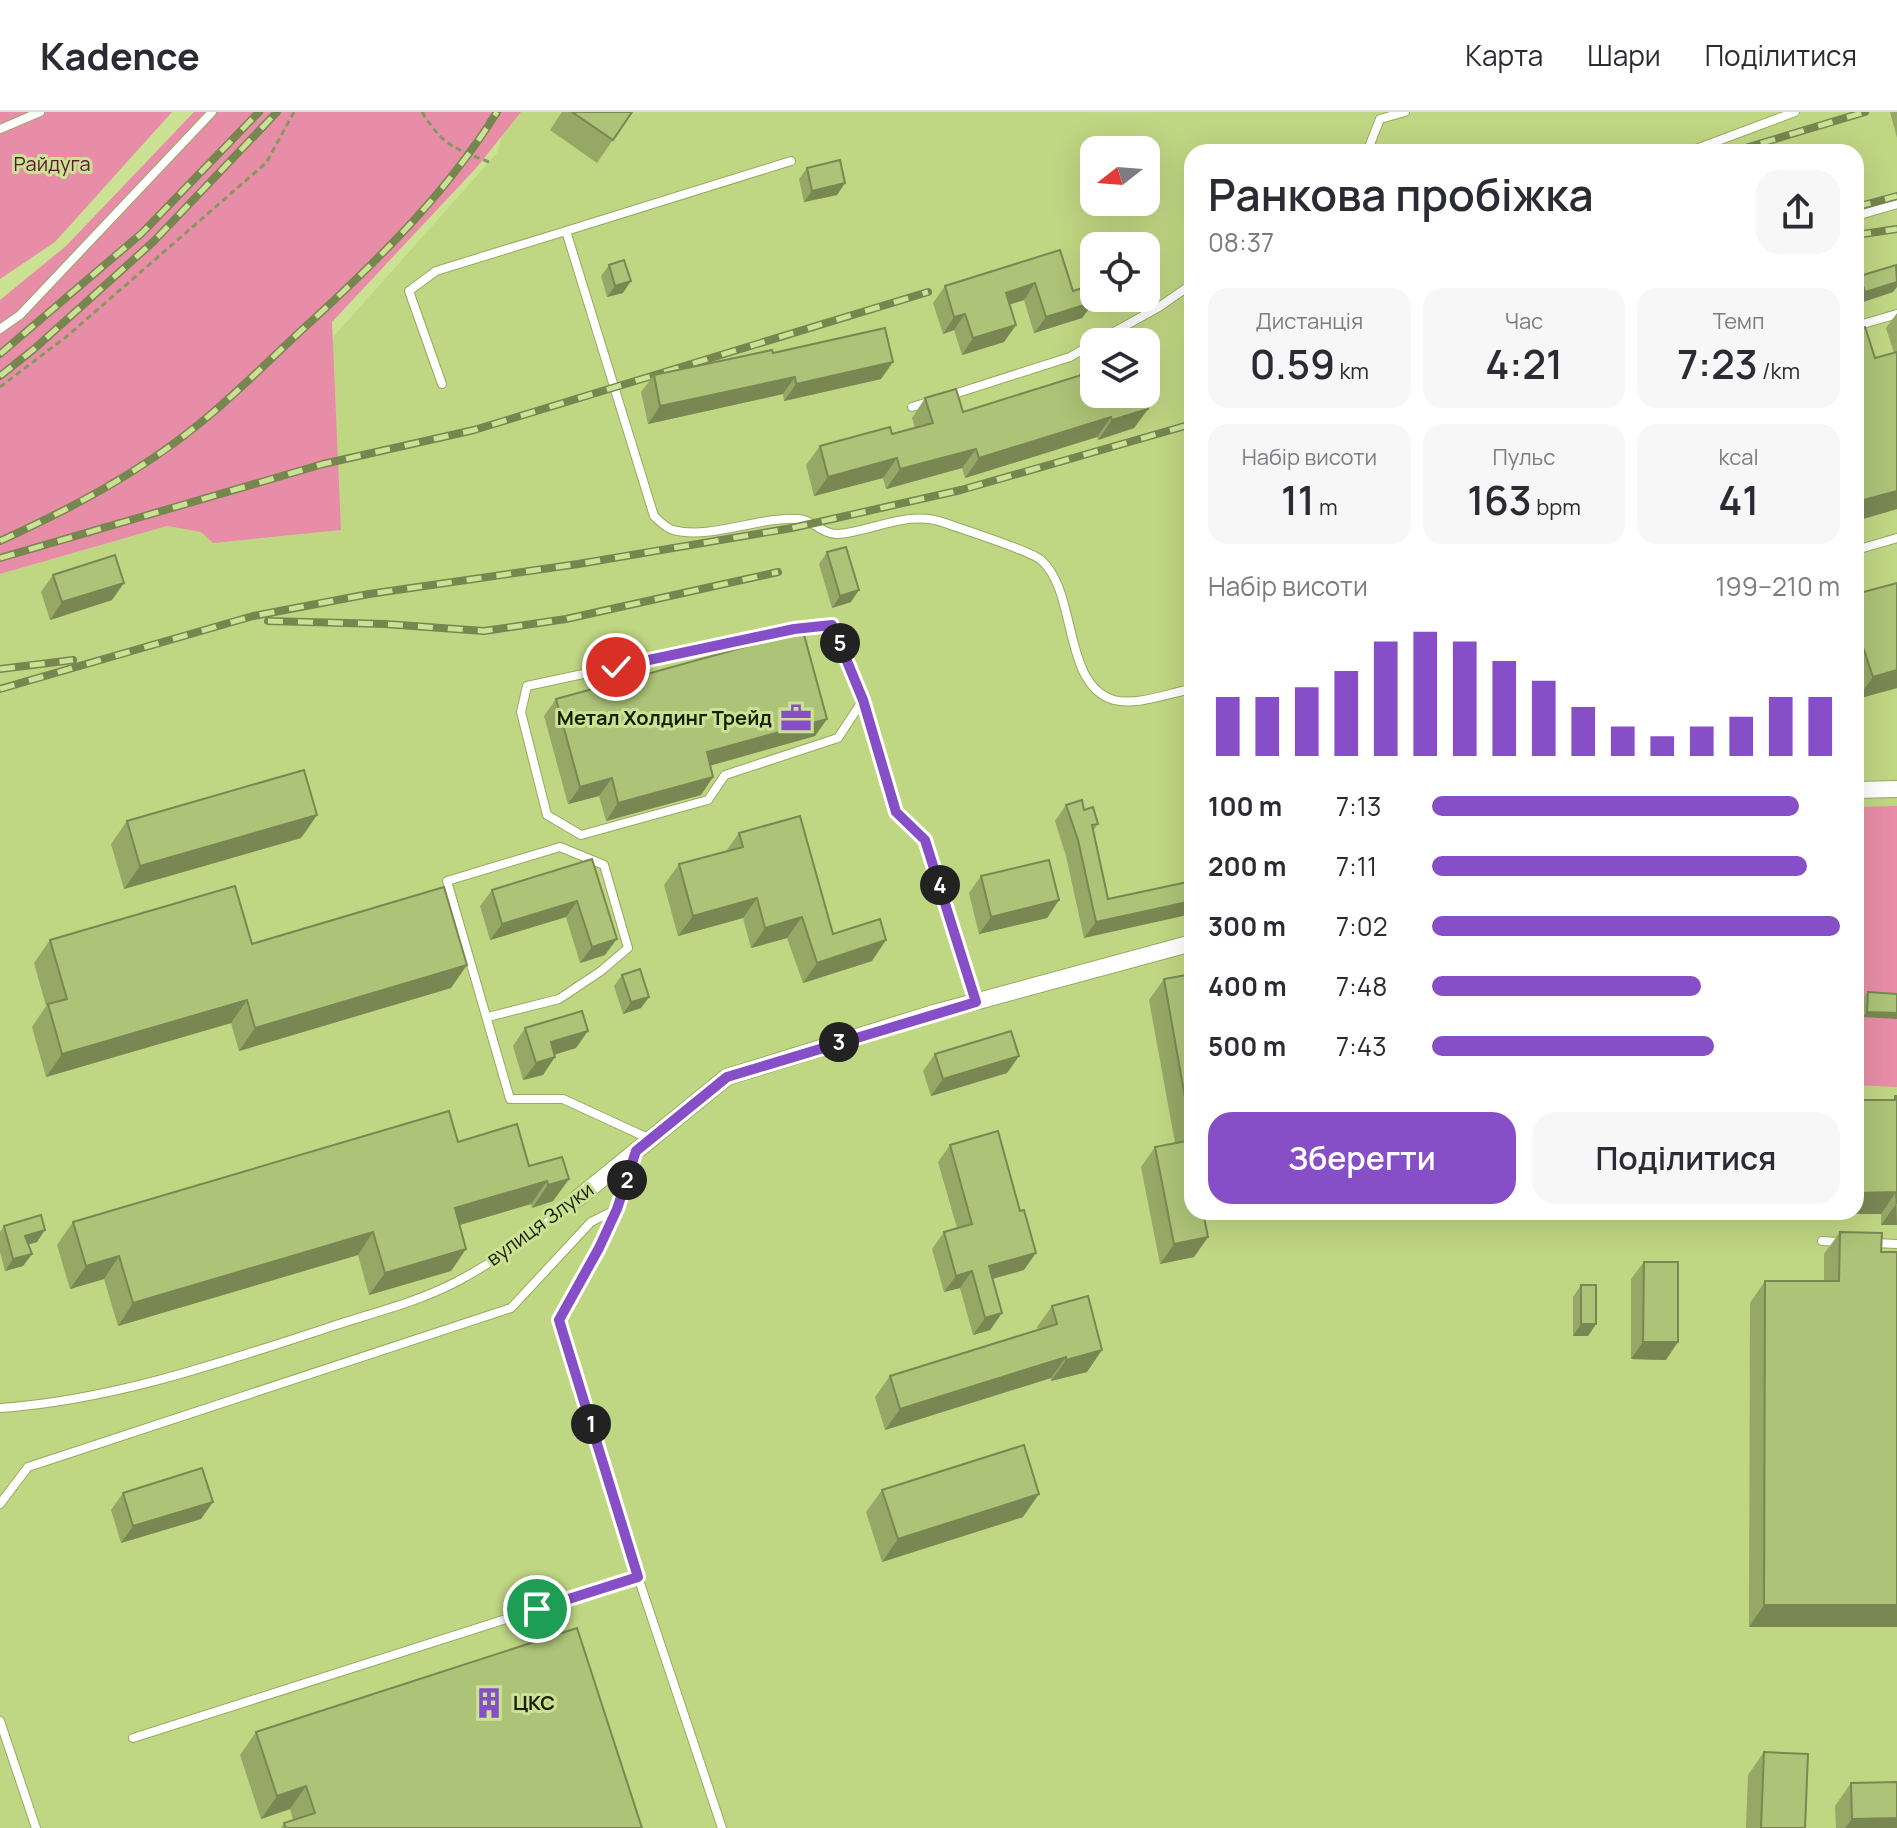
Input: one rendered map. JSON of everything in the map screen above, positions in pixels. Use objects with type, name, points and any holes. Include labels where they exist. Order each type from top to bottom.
[{"type":"street","points":[[1864,790],[1897,789]]},
{"type":"street","name":"вулиця Злуки","points":[[577,1199],[727,1077],[976,1002],[1184,945]]},
{"type":"lane","points":[[0,129],[40,112]]},
{"type":"lane","points":[[0,329],[20,315],[212,112]]},
{"type":"lane","points":[[1370,144],[1380,119],[1405,112]]},
{"type":"lane","points":[[1709,144],[1795,112]]},
{"type":"lane","points":[[442,384],[409,291],[436,271],[791,161]]},
{"type":"lane","points":[[1864,214],[1897,204]]},
{"type":"lane","points":[[564,230],[654,516],[669,529],[690,532],[802,519],[820,530],[836,534],[906,519],[936,520],[1040,559],[1057,581],[1080,663],[1094,688],[1114,700],[1132,700],[1184,690]]},
{"type":"lane","points":[[1122,328],[1184,290]]},
{"type":"lane","points":[[1864,324],[1897,314]]},
{"type":"lane","points":[[912,407],[1080,351]]},
{"type":"lane","points":[[1864,548],[1897,538]]},
{"type":"lane","points":[[863,700],[838,738],[725,775],[708,800],[581,835],[547,815],[521,712],[527,686],[794,629],[832,625],[863,700],[896,812],[925,840],[976,1002]]},
{"type":"lane","points":[[488,1017],[559,999],[601,971],[628,948],[604,865],[560,847],[447,881],[510,1099],[563,1099],[650,1139]]},
{"type":"lane","points":[[636,1151],[617,1209],[559,1320],[638,1577],[722,1828]]},
{"type":"lane","name":"вулиця Злуки","points":[[0,1408],[38,1406],[106,1394],[296,1338],[423,1296],[454,1283],[505,1254],[577,1199]]},
{"type":"lane","points":[[0,1504],[28,1467],[511,1308],[591,1222],[617,1209]]},
{"type":"lane","points":[[1822,1241],[1852,1242]]},
{"type":"lane","points":[[1867,1243],[1897,1244]]},
{"type":"lane","points":[[133,1738],[638,1577]]},
{"type":"lane","points":[[0,1721],[36,1828]]},
{"type":"path","points":[[0,387],[66,337],[266,163],[294,112]]},
{"type":"path","points":[[422,112],[433,131],[454,150],[489,162]]},
{"type":"shaded area","points":[[509,112],[1897,112],[1897,1828],[0,1828],[0,574],[167,526],[201,532],[318,354],[497,153]]},
{"type":"green space","name":"Райдуга","points":[[0,112],[172,112],[55,242],[0,279]]},
{"type":"green space","points":[[194,112],[521,112],[477,167],[332,322],[341,530],[213,543],[201,532],[167,526],[0,574],[0,300],[66,246]]},
{"type":"green space","points":[[1897,806],[1897,1087],[1864,1085],[1864,807]]},
{"type":"building","points":[[572,112],[632,112],[613,140]]},
{"type":"building","points":[[840,160],[845,183],[812,191],[807,168]]},
{"type":"building","points":[[1060,250],[1073,291],[1080,289],[1080,306],[1046,317],[1035,283],[1006,293],[1016,325],[973,338],[965,314],[954,317],[945,286]]},
{"type":"building","points":[[624,260],[631,281],[615,286],[609,265]]},
{"type":"building","points":[[1896,265],[1897,282],[1865,292],[1864,275]]},
{"type":"building","points":[[1864,327],[1875,358],[1897,352],[1897,491],[1864,500]]},
{"type":"building","points":[[885,328],[893,362],[796,384],[795,377],[660,406],[654,375]]},
{"type":"building","points":[[1080,375],[1080,408],[1148,409],[1112,420],[1111,417],[979,458],[976,449],[900,469],[897,458],[828,477],[820,446],[890,427],[892,434],[933,423],[925,398],[956,389],[963,412]]},
{"type":"building","points":[[846,547],[859,590],[840,596],[827,552]]},
{"type":"building","points":[[115,555],[124,583],[62,602],[53,575]]},
{"type":"building","points":[[1897,583],[1897,670],[1873,677],[1864,650],[1864,592]]},
{"type":"building","points":[[803,631],[827,719],[707,752],[713,777],[618,803],[612,778],[580,787],[556,699]]},
{"type":"building","points":[[304,770],[317,815],[140,866],[127,821]]},
{"type":"building","points":[[1082,800],[1084,810],[1093,807],[1098,824],[1092,825],[1108,899],[1184,883],[1184,903],[1096,922],[1078,840],[1066,805]]},
{"type":"building","points":[[800,816],[833,934],[880,919],[886,940],[817,963],[802,917],[765,928],[757,898],[693,916],[679,864],[743,847],[739,833]]},
{"type":"building","points":[[592,859],[617,939],[592,947],[577,901],[502,924],[492,890]]},
{"type":"building","points":[[1049,860],[1059,900],[991,917],[981,876]]},
{"type":"building","points":[[235,886],[252,944],[444,887],[467,965],[255,1028],[247,1000],[62,1054],[48,1004],[67,999],[50,940]]},
{"type":"building","points":[[640,969],[649,997],[631,1002],[622,975]]},
{"type":"building","points":[[1184,975],[1184,1092],[1164,979]]},
{"type":"building","points":[[1868,992],[1897,994],[1897,1013],[1867,1012]]},
{"type":"building","points":[[582,1011],[588,1031],[551,1042],[555,1057],[536,1063],[525,1028]]},
{"type":"building","points":[[1011,1031],[1019,1056],[943,1079],[935,1054]]},
{"type":"building","points":[[1897,1096],[1897,1204],[1896,1192],[1864,1193],[1864,1100],[1895,1100]]},
{"type":"building","points":[[449,1111],[458,1142],[517,1124],[529,1166],[562,1157],[569,1179],[548,1185],[547,1181],[455,1208],[466,1249],[385,1273],[373,1232],[133,1303],[119,1256],[86,1266],[73,1222]]},
{"type":"building","points":[[998,1131],[1020,1211],[1024,1210],[1036,1253],[989,1266],[1002,1313],[985,1318],[972,1271],[956,1276],[944,1232],[972,1224],[950,1145]]},
{"type":"building","points":[[1184,1142],[1184,1220],[1205,1220],[1208,1237],[1174,1244],[1155,1147]]},
{"type":"building","points":[[41,1215],[45,1230],[25,1236],[32,1254],[13,1259],[4,1226]]},
{"type":"building","points":[[1840,1232],[1882,1233],[1881,1252],[1897,1252],[1897,1605],[1764,1605],[1765,1281],[1839,1281]]},
{"type":"building","points":[[1644,1262],[1678,1262],[1678,1342],[1643,1342]]},
{"type":"building","points":[[1581,1285],[1596,1285],[1596,1324],[1581,1324]]},
{"type":"building","points":[[1088,1296],[1102,1350],[1066,1360],[1066,1357],[900,1409],[890,1376],[1057,1324],[1052,1306]]},
{"type":"building","points":[[1024,1445],[1039,1494],[898,1539],[882,1490]]},
{"type":"building","points":[[202,1468],[213,1502],[133,1526],[123,1493]]},
{"type":"building","name":"ЦКС","points":[[577,1628],[642,1828],[286,1828],[284,1823],[315,1813],[306,1786],[277,1796],[256,1732]]},
{"type":"building","points":[[1764,1752],[1808,1754],[1805,1828],[1761,1828]]},
{"type":"building","points":[[1897,1782],[1897,1818],[1852,1819],[1851,1783]]},
{"type":"railway","points":[[0,354],[142,233],[259,112]]},
{"type":"railway","points":[[0,376],[153,242],[277,112]]},
{"type":"railway","points":[[0,541],[78,503],[128,474],[176,442],[214,411],[390,245],[458,168],[497,112]]},
{"type":"railway","points":[[1759,144],[1865,112]]},
{"type":"railway","points":[[1864,205],[1897,196]]},
{"type":"railway","points":[[1864,234],[1897,229]]},
{"type":"railway","points":[[0,558],[323,464],[474,430],[928,292]]},
{"type":"railway","points":[[0,689],[253,616],[369,594],[578,564],[792,528],[961,490],[1184,426]]},
{"type":"railway","points":[[268,621],[385,624],[484,631],[566,619],[778,572]]},
{"type":"railway","points":[[0,669],[73,660]]},
{"type":"place","name":"Метал Холдинг Трейд","points":[[796,718]]},
{"type":"place","name":"ЦКС","points":[[489,1703]]},
{"type":"route","points":[[537,1609],[638,1577],[559,1320],[617,1209],[636,1151],[727,1077],[976,1002],[925,840],[896,812],[863,700],[832,625],[794,629],[616,667]]}]
